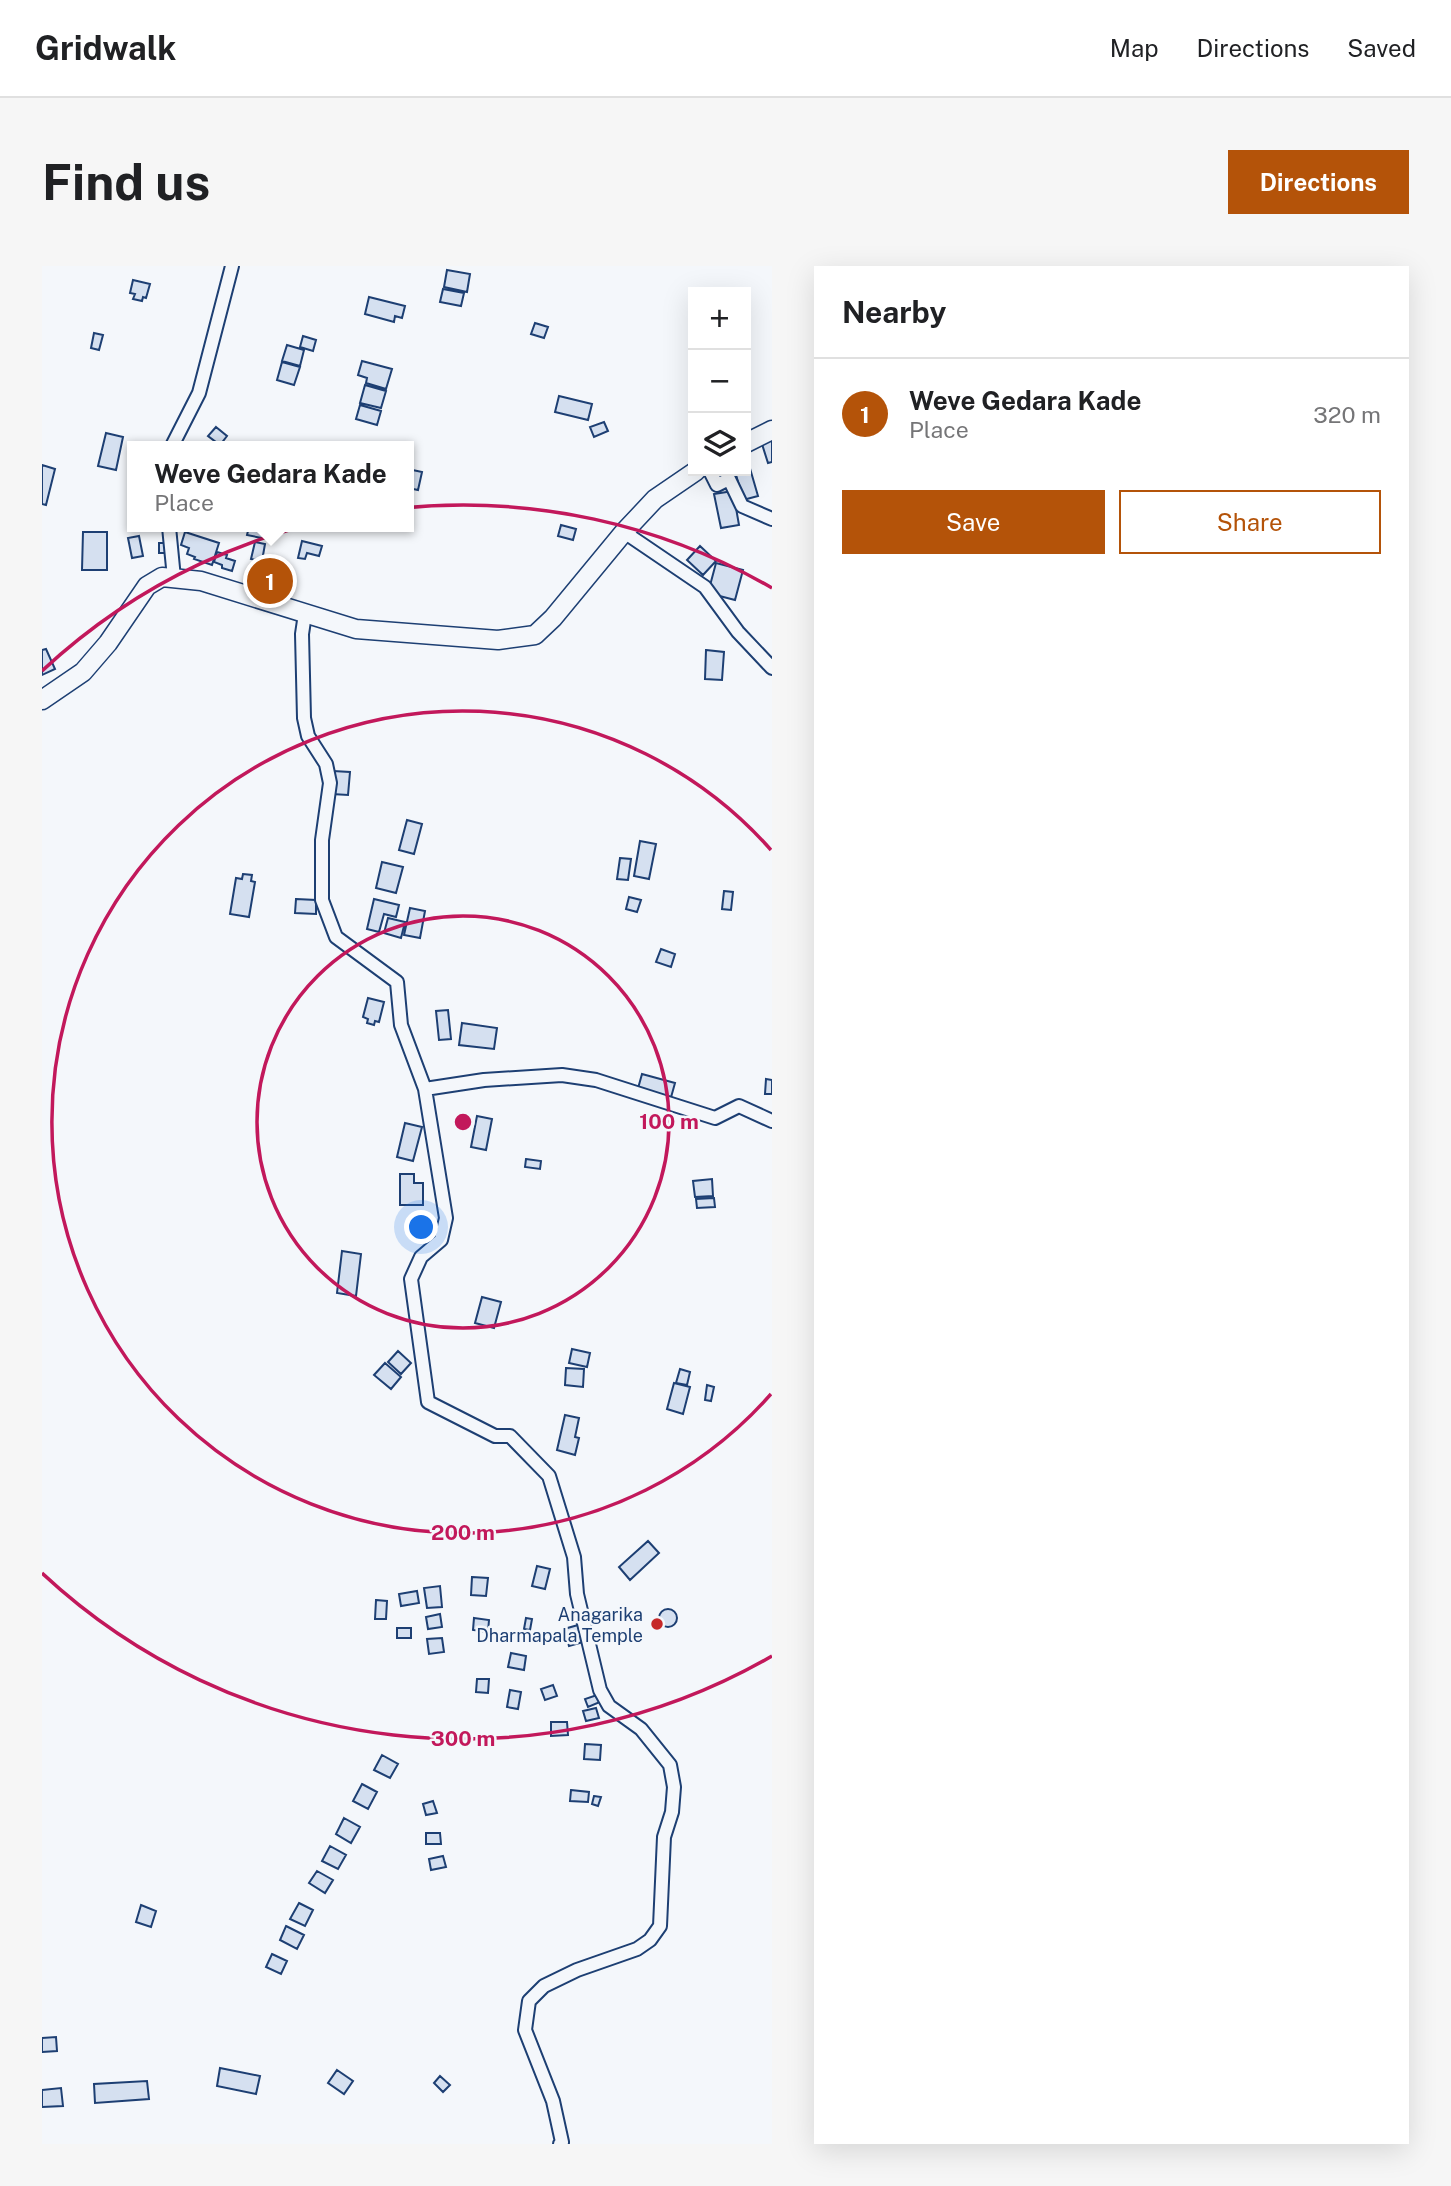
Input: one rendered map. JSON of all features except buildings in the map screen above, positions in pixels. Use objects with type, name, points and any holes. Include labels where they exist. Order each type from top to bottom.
[{"type":"main road","points":[[751,440],[772,430]]},
{"type":"main road","points":[[42,700],[83,672],[108,643],[147,586],[162,577],[201,581],[356,629],[498,640],[535,635],[553,618],[655,499],[689,476]]},
{"type":"street","points":[[175,441],[199,393],[232,266]]},
{"type":"street","points":[[712,476],[717,485],[729,479],[743,506],[772,519]]},
{"type":"street","points":[[170,532],[174,578]]},
{"type":"street","points":[[624,532],[705,587],[738,632],[772,668]]},
{"type":"street","points":[[305,614],[302,634],[304,718],[308,736],[326,764],[330,783],[322,840],[322,900],[336,937],[397,982],[401,1024],[425,1088],[446,1218],[441,1240],[421,1258],[411,1279],[428,1402],[495,1436],[510,1436],[549,1476],[574,1557],[577,1594],[600,1690],[608,1706],[641,1729],[670,1765],[674,1787],[672,1812],[664,1837],[660,1926],[650,1940],[637,1950],[577,1970],[544,1986],[529,2001],[525,2030],[553,2101],[562,2142],[560,2144]]},
{"type":"street","points":[[425,1088],[484,1080],[562,1075],[596,1080],[715,1118],[739,1106],[772,1121]]},
{"type":"place","name":"Weve Gedara Kade","points":[[270,581]]},
{"type":"place","name":"Anagarika Dharmapala Temple","points":[[657,1624]]}]
